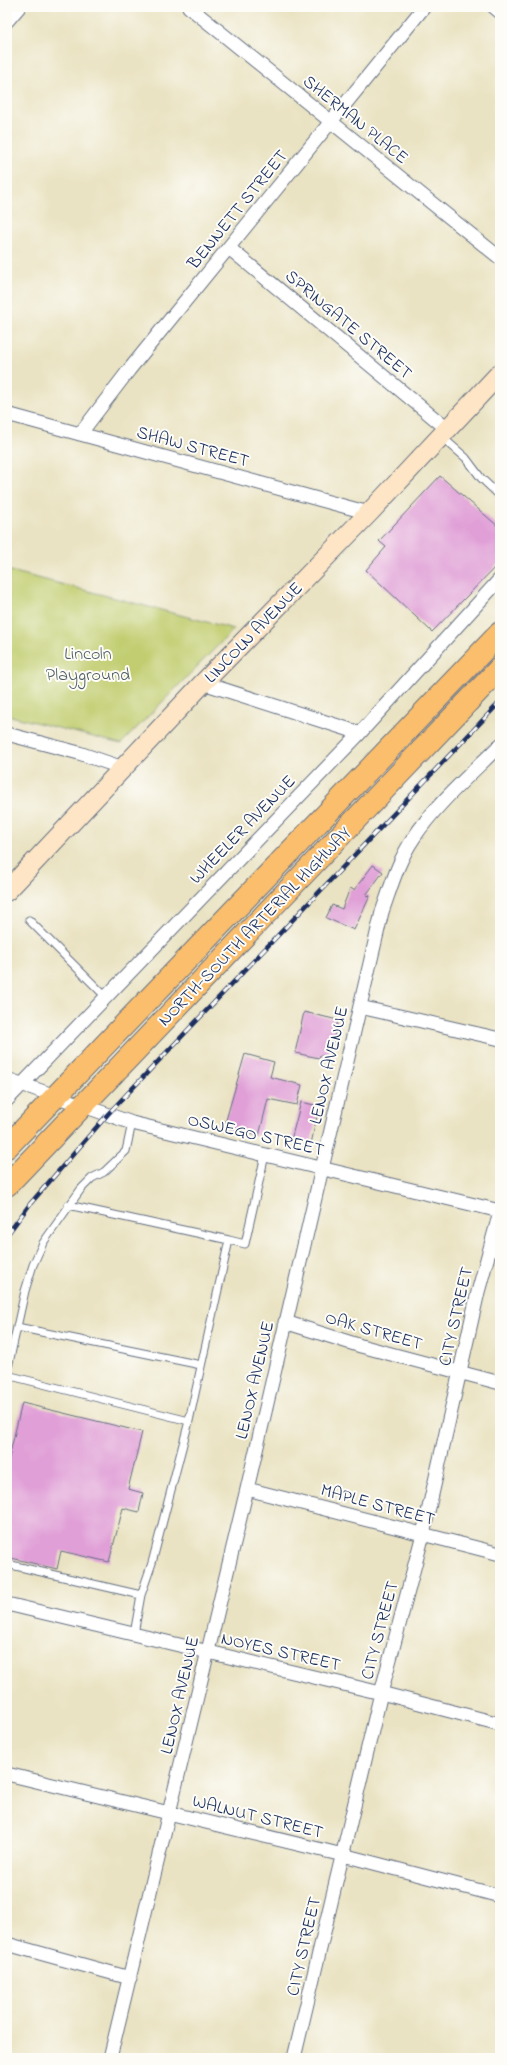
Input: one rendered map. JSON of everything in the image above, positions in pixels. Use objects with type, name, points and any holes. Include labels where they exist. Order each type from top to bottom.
[{"type":"highway","name":"NORTH-SOUTH ARTERIAL HIGHWAY","points":[[7,1147],[500,633]]},
{"type":"highway","name":"NORTH-SOUTH ARTERIAL HIGHWAY","points":[[7,1185],[500,668]]},
{"type":"street","points":[[7,21],[19,7]]},
{"type":"street","name":"SHERMAN PLACE","points":[[189,7],[500,258]]},
{"type":"street","name":"BENNETT STREET","points":[[80,434],[129,370],[424,7]]},
{"type":"street","points":[[494,7],[500,12]]},
{"type":"street","name":"SPRINGATE STREET","points":[[229,248],[443,432]]},
{"type":"street","name":"LINCOLN AVENUE","points":[[7,891],[203,683],[369,514],[443,432],[500,373]]},
{"type":"street","name":"SHAW STREET","points":[[7,414],[369,514]]},
{"type":"street","name":"WHEELER AVENUE","points":[[7,1100],[360,733],[500,579]]},
{"type":"street","points":[[203,683],[360,733]]},
{"type":"street","points":[[7,734],[79,753],[123,768]]},
{"type":"street","name":"LENOX AVENUE","points":[[110,2058],[247,1489],[382,912],[401,858],[413,838],[430,816],[500,745]]},
{"type":"street","points":[[487,758],[500,762]]},
{"type":"street","points":[[360,1007],[500,1040]]},
{"type":"street","name":"OSWEGO STREET","points":[[7,1079],[132,1123],[500,1212]]},
{"type":"street","name":"CITY STREET","points":[[295,2058],[381,1693],[423,1534],[478,1292],[500,1212]]},
{"type":"street","name":"OAK STREET","points":[[285,1322],[361,1346],[500,1383]]},
{"type":"street","name":"MAPLE STREET","points":[[247,1489],[500,1554]]},
{"type":"street","name":"NOYES STREET","points":[[7,1604],[381,1693],[500,1724]]},
{"type":"street","name":"WALNUT STREET","points":[[7,1774],[343,1855],[500,1896]]},
{"type":"street","points":[[7,1944],[130,1978]]},
{"type":"lane","points":[[443,432],[481,478],[500,496]]},
{"type":"lane","points":[[29,920],[106,997]]},
{"type":"lane","points":[[132,1123],[126,1151],[104,1172],[86,1183],[68,1205],[42,1242],[33,1265],[17,1326],[7,1373],[189,1421]]},
{"type":"lane","points":[[68,1205],[245,1244],[265,1155]]},
{"type":"lane","points":[[134,1634],[141,1595],[152,1563],[189,1421],[229,1240]]},
{"type":"lane","points":[[17,1326],[201,1365]]},
{"type":"lane","points":[[7,1564],[141,1595]]},
{"type":"green space","name":"Lincoln Playground","points":[[7,570],[234,629],[121,744],[7,715]]},
{"type":"building","points":[[440,476],[500,528],[500,562],[432,632],[366,570],[386,547],[379,541]]},
{"type":"building","points":[[373,865],[383,872],[366,895],[370,896],[354,930],[326,918],[332,905],[342,909],[350,888],[354,890]]},
{"type":"building","points":[[304,1012],[338,1020],[329,1058],[320,1055],[319,1058],[295,1053]]},
{"type":"building","points":[[245,1054],[274,1062],[270,1077],[302,1085],[297,1105],[268,1099],[259,1136],[224,1127]]},
{"type":"building","points":[[301,1102],[319,1106],[311,1144],[291,1140]]},
{"type":"building","points":[[22,1403],[142,1432],[128,1489],[143,1493],[139,1512],[123,1508],[109,1562],[61,1551],[57,1569],[7,1557],[9,1540],[7,1539],[7,1466]]},
{"type":"railway","points":[[7,1235],[30,1204],[108,1114],[500,702]]}]
